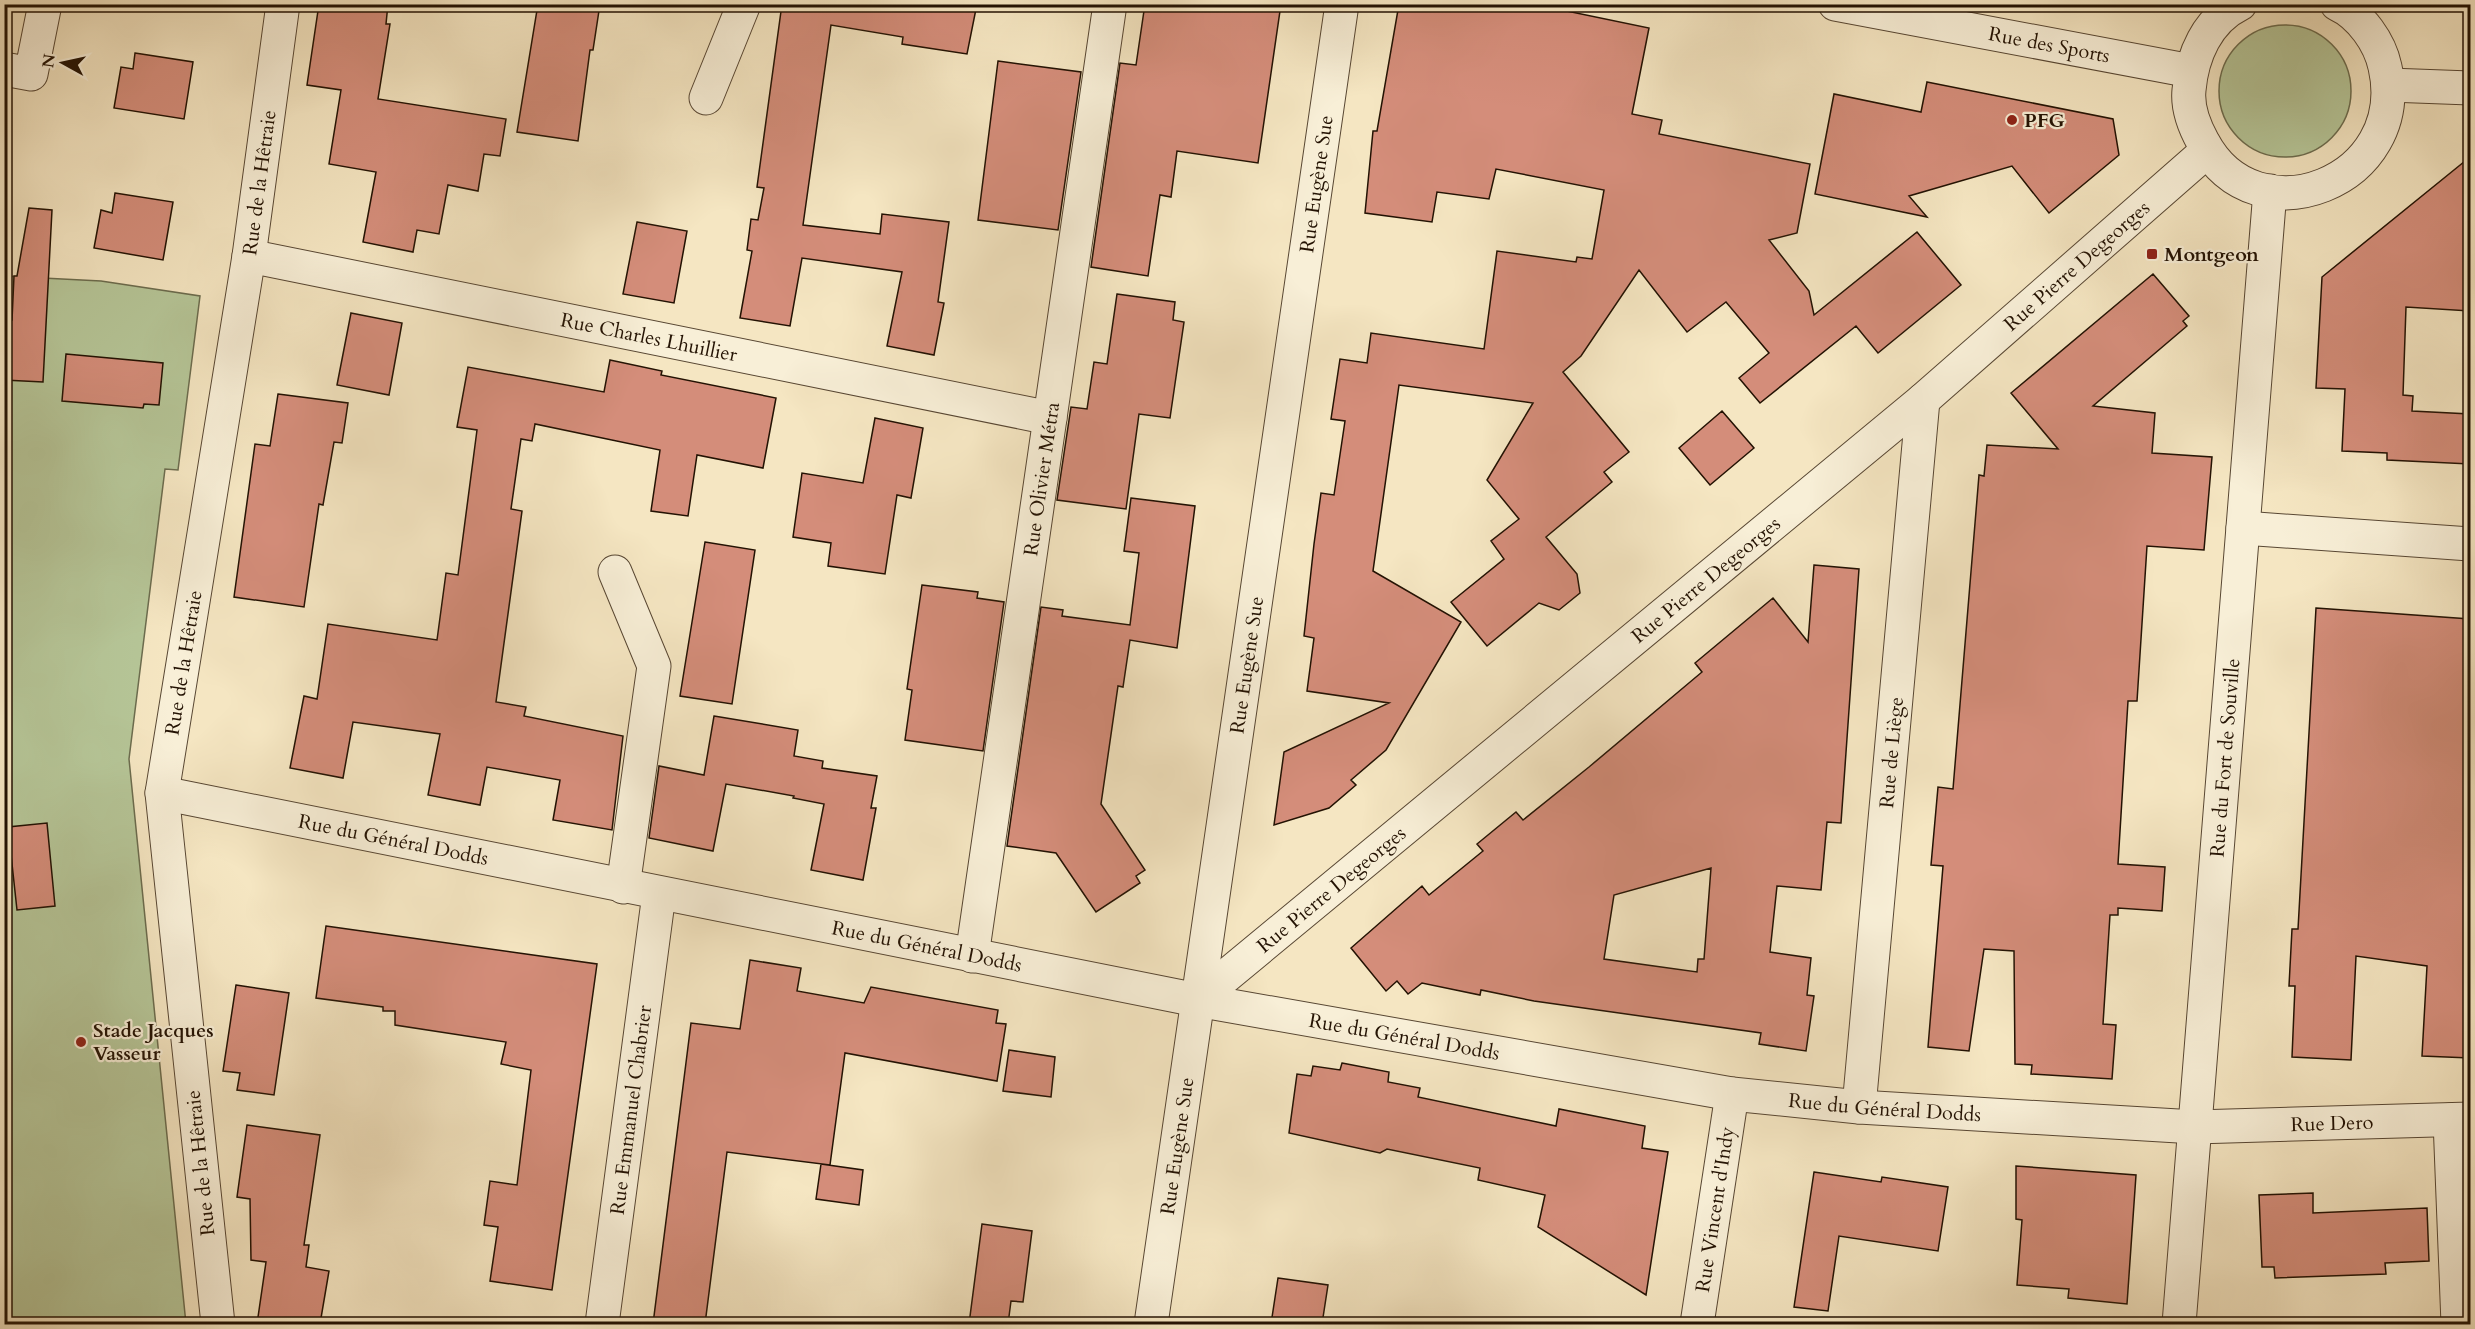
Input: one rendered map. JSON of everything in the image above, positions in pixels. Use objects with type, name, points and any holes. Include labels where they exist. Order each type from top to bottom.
[{"type":"street","points":[[4,69],[31,74],[45,4]]},
{"type":"street","name":"Rue de la Hêtraie","points":[[218,1324],[162,793],[249,256],[283,4]]},
{"type":"street","points":[[706,98],[744,4]]},
{"type":"street","name":"Rue Olivier Métra","points":[[972,956],[1110,4]]},
{"type":"street","name":"Rue Eugène Sue","points":[[1151,1324],[1342,4]]},
{"type":"street","name":"Rue des Sports","points":[[1835,4],[2191,71]]},
{"type":"street","points":[[2240,4],[2214,24],[2199,46],[2191,71],[2188,99],[2194,126],[2207,151],[2224,170],[2246,183],[2270,191],[2296,193],[2322,187],[2345,176],[2365,158],[2379,136],[2387,111],[2389,85],[2383,55],[2366,28],[2337,4]]},
{"type":"street","points":[[2389,85],[2470,88]]},
{"type":"street","name":"Rue Pierre Degeorges","points":[[1197,1000],[1923,400],[2207,151]]},
{"type":"street","name":"Rue du Fort de Souville","points":[[2179,1324],[2270,191]]},
{"type":"street","name":"Rue Charles Lhuillier","points":[[249,256],[1050,418]]},
{"type":"street","name":"Rue de Liège","points":[[1859,1107],[1923,400]]},
{"type":"street","points":[[2243,528],[2470,544]]},
{"type":"street","points":[[615,572],[654,666],[623,887]]},
{"type":"street","name":"Rue du Général Dodds","points":[[162,793],[1197,1000],[1732,1094],[1859,1107],[2195,1127]]},
{"type":"street","name":"Rue Emmanuel Chabrier","points":[[602,1324],[660,894]]},
{"type":"street","name":"Rue Vincent d'Indy","points":[[1697,1324],[1732,1094]]},
{"type":"street","points":[[2458,1324],[2460,1120]]},
{"type":"street","name":"Rue Dero","points":[[2195,1127],[2460,1120]]},
{"type":"green space","points":[[2285,25],[2310,30],[2331,45],[2346,66],[2351,91],[2346,116],[2331,137],[2310,152],[2285,157],[2260,152],[2239,137],[2224,116],[2219,91],[2224,66],[2239,45],[2260,30]]},
{"type":"green space","name":"Stade Jacques Vasseur","points":[[4,276],[101,281],[200,296],[178,470],[165,469],[129,759],[186,1324],[5,1324]]},
{"type":"building","points":[[319,4],[388,4],[386,24],[390,24],[378,99],[506,119],[500,156],[484,154],[478,191],[448,185],[439,234],[417,230],[413,252],[363,242],[376,172],[329,164],[341,90],[307,85]]},
{"type":"building","points":[[538,4],[600,4],[593,50],[590,50],[578,141],[517,132]]},
{"type":"building","points":[[782,4],[977,4],[967,54],[902,44],[903,37],[831,25],[803,225],[880,234],[882,214],[949,222],[938,302],[944,303],[934,355],[887,346],[902,272],[802,258],[790,326],[740,318],[752,251],[747,250],[751,219],[758,220],[764,188],[757,187]]},
{"type":"building","points":[[1145,4],[1281,4],[1258,163],[1177,151],[1171,197],[1160,195],[1148,276],[1091,267],[1120,63],[1136,65]]},
{"type":"building","points":[[1399,4],[1533,4],[1649,28],[1632,114],[1662,120],[1659,134],[1810,164],[1797,233],[1769,240],[1809,291],[1814,315],[1917,232],[1961,285],[1878,353],[1856,326],[1760,403],[1739,378],[1769,353],[1726,302],[1687,332],[1639,270],[1581,356],[1563,372],[1629,452],[1604,472],[1612,482],[1546,537],[1577,574],[1580,593],[1559,610],[1539,603],[1487,646],[1451,602],[1504,559],[1491,541],[1519,519],[1487,480],[1533,403],[1399,385],[1373,571],[1461,622],[1386,750],[1351,780],[1356,785],[1329,808],[1274,825],[1284,752],[1389,703],[1307,691],[1314,638],[1304,636],[1321,493],[1334,495],[1345,421],[1331,419],[1340,359],[1367,363],[1371,333],[1484,349],[1497,251],[1576,262],[1577,257],[1592,259],[1604,190],[1496,169],[1489,199],[1437,192],[1432,222],[1365,213],[1373,131],[1377,131]]},
{"type":"building","points":[[135,53],[193,62],[184,119],[114,108],[121,67],[133,69]]},
{"type":"building","points":[[998,61],[1081,72],[1058,230],[978,220]]},
{"type":"building","points":[[1927,82],[2113,119],[2119,155],[2049,213],[2012,166],[1909,196],[1927,217],[1815,194],[1834,94],[1921,112]]},
{"type":"building","points":[[2470,157],[2470,311],[2406,307],[2403,395],[2413,396],[2412,411],[2470,414],[2470,464],[2387,460],[2387,453],[2342,451],[2345,389],[2316,388],[2322,277]]},
{"type":"building","points":[[115,193],[173,202],[163,260],[94,248],[101,210],[112,213]]},
{"type":"building","points":[[29,208],[52,210],[43,382],[4,380],[4,320],[12,320],[14,276],[17,276]]},
{"type":"building","points":[[637,222],[687,231],[674,303],[623,294]]},
{"type":"building","points":[[2153,274],[2189,316],[2183,321],[2187,326],[2093,406],[2155,413],[2152,453],[2212,457],[2204,550],[2147,546],[2137,701],[2128,701],[2118,864],[2165,867],[2162,911],[2118,908],[2118,915],[2110,915],[2103,1024],[2116,1025],[2112,1079],[2031,1074],[2032,1065],[2015,1064],[2014,951],[1984,949],[1969,1051],[1928,1047],[1943,866],[1931,865],[1938,787],[1953,789],[1979,475],[1984,476],[1987,445],[2058,449],[2011,393]]},
{"type":"building","points":[[1117,294],[1175,302],[1173,320],[1184,322],[1170,418],[1139,414],[1126,509],[1057,500],[1071,407],[1087,409],[1094,362],[1107,364]]},
{"type":"building","points":[[351,313],[402,323],[389,395],[337,385]]},
{"type":"building","points":[[66,354],[163,363],[159,405],[144,404],[143,408],[62,401]]},
{"type":"building","points":[[610,360],[662,371],[661,375],[776,398],[763,468],[697,455],[688,516],[651,511],[660,450],[535,424],[532,441],[521,439],[511,509],[522,511],[496,702],[526,707],[524,716],[623,736],[612,830],[553,820],[560,780],[487,767],[480,805],[428,795],[440,734],[353,722],[343,778],[290,768],[304,696],[317,699],[328,624],[437,640],[446,573],[458,575],[477,430],[457,427],[468,367],[604,392]]},
{"type":"building","points":[[278,394],[348,403],[342,443],[334,442],[323,505],[319,504],[304,607],[234,597],[255,444],[270,446]]},
{"type":"building","points":[[1722,411],[1754,448],[1710,485],[1679,448]]},
{"type":"building","points":[[875,418],[923,428],[911,498],[897,495],[885,574],[828,566],[831,543],[793,537],[802,473],[863,483]]},
{"type":"building","points":[[1131,498],[1195,506],[1177,648],[1130,640],[1123,687],[1118,686],[1101,804],[1145,870],[1136,876],[1140,883],[1096,912],[1056,853],[1007,846],[1041,607],[1063,610],[1062,616],[1130,625],[1139,553],[1124,551]]},
{"type":"building","points":[[705,542],[755,550],[732,704],[680,696]]},
{"type":"building","points":[[1814,565],[1859,569],[1841,823],[1827,822],[1821,890],[1777,886],[1770,952],[1811,958],[1807,995],[1814,996],[1806,1051],[1759,1044],[1761,1033],[1534,1001],[1481,990],[1480,995],[1422,983],[1408,994],[1397,981],[1386,991],[1351,948],[1422,886],[1429,895],[1483,851],[1477,844],[1516,812],[1523,820],[1589,767],[1702,672],[1695,663],[1773,598],[1808,642]],"holes":[[[1711,868],[1704,959],[1698,959],[1697,972],[1604,959],[1614,895]]]},
{"type":"building","points":[[922,585],[978,592],[977,598],[1004,602],[983,751],[905,740],[912,690],[907,689]]},
{"type":"building","points":[[2316,608],[2470,619],[2470,1058],[2422,1056],[2427,966],[2356,956],[2351,1060],[2292,1057],[2295,986],[2289,986],[2292,929],[2298,929]]},
{"type":"building","points":[[714,716],[798,730],[794,756],[823,761],[822,768],[877,776],[871,808],[876,808],[863,880],[811,870],[824,804],[793,798],[794,796],[726,784],[713,851],[649,838],[659,766],[704,775]]},
{"type":"building","points":[[47,823],[55,906],[17,910],[8,827]]},
{"type":"building","points":[[326,926],[597,964],[552,1290],[490,1281],[498,1227],[484,1225],[490,1181],[517,1185],[531,1070],[501,1064],[506,1042],[395,1025],[395,1011],[383,1011],[383,1007],[316,998]]},
{"type":"building","points":[[750,960],[801,968],[797,991],[864,1003],[871,987],[998,1010],[996,1023],[1006,1024],[997,1081],[845,1053],[830,1165],[727,1152],[705,1324],[653,1324],[691,1023],[740,1029]]},
{"type":"building","points":[[236,985],[289,993],[274,1095],[237,1090],[240,1073],[223,1071]]},
{"type":"building","points":[[1009,1050],[1055,1057],[1051,1097],[1003,1091]]},
{"type":"building","points":[[1342,1063],[1389,1072],[1388,1082],[1420,1088],[1418,1097],[1556,1126],[1559,1109],[1645,1126],[1642,1148],[1668,1152],[1646,1295],[1538,1227],[1545,1195],[1478,1180],[1480,1168],[1387,1149],[1380,1153],[1289,1133],[1297,1074],[1311,1076],[1313,1066],[1340,1070]]},
{"type":"building","points":[[247,1125],[320,1135],[304,1245],[309,1245],[306,1267],[329,1271],[320,1324],[257,1324],[266,1262],[251,1260],[250,1199],[237,1197]]},
{"type":"building","points":[[821,1164],[863,1170],[859,1205],[816,1199]]},
{"type":"building","points":[[2016,1166],[2136,1175],[2127,1304],[2068,1298],[2069,1289],[2017,1285],[2022,1220],[2016,1219]]},
{"type":"building","points":[[1814,1172],[1881,1182],[1882,1177],[1948,1187],[1938,1251],[1839,1236],[1828,1311],[1794,1307]]},
{"type":"building","points":[[2313,1193],[2313,1213],[2427,1208],[2429,1261],[2385,1263],[2386,1274],[2275,1278],[2274,1267],[2262,1267],[2259,1195]]},
{"type":"building","points":[[982,1224],[1032,1231],[1023,1302],[1011,1301],[1008,1324],[969,1324]]},
{"type":"building","points":[[1278,1278],[1328,1285],[1322,1324],[1271,1324]]},
{"type":"place","name":"PFG","points":[[2012,120]]},
{"type":"place","name":"Montgeon","points":[[2152,254]]},
{"type":"place","name":"Stade Jacques Vasseur","points":[[81,1042]]}]
